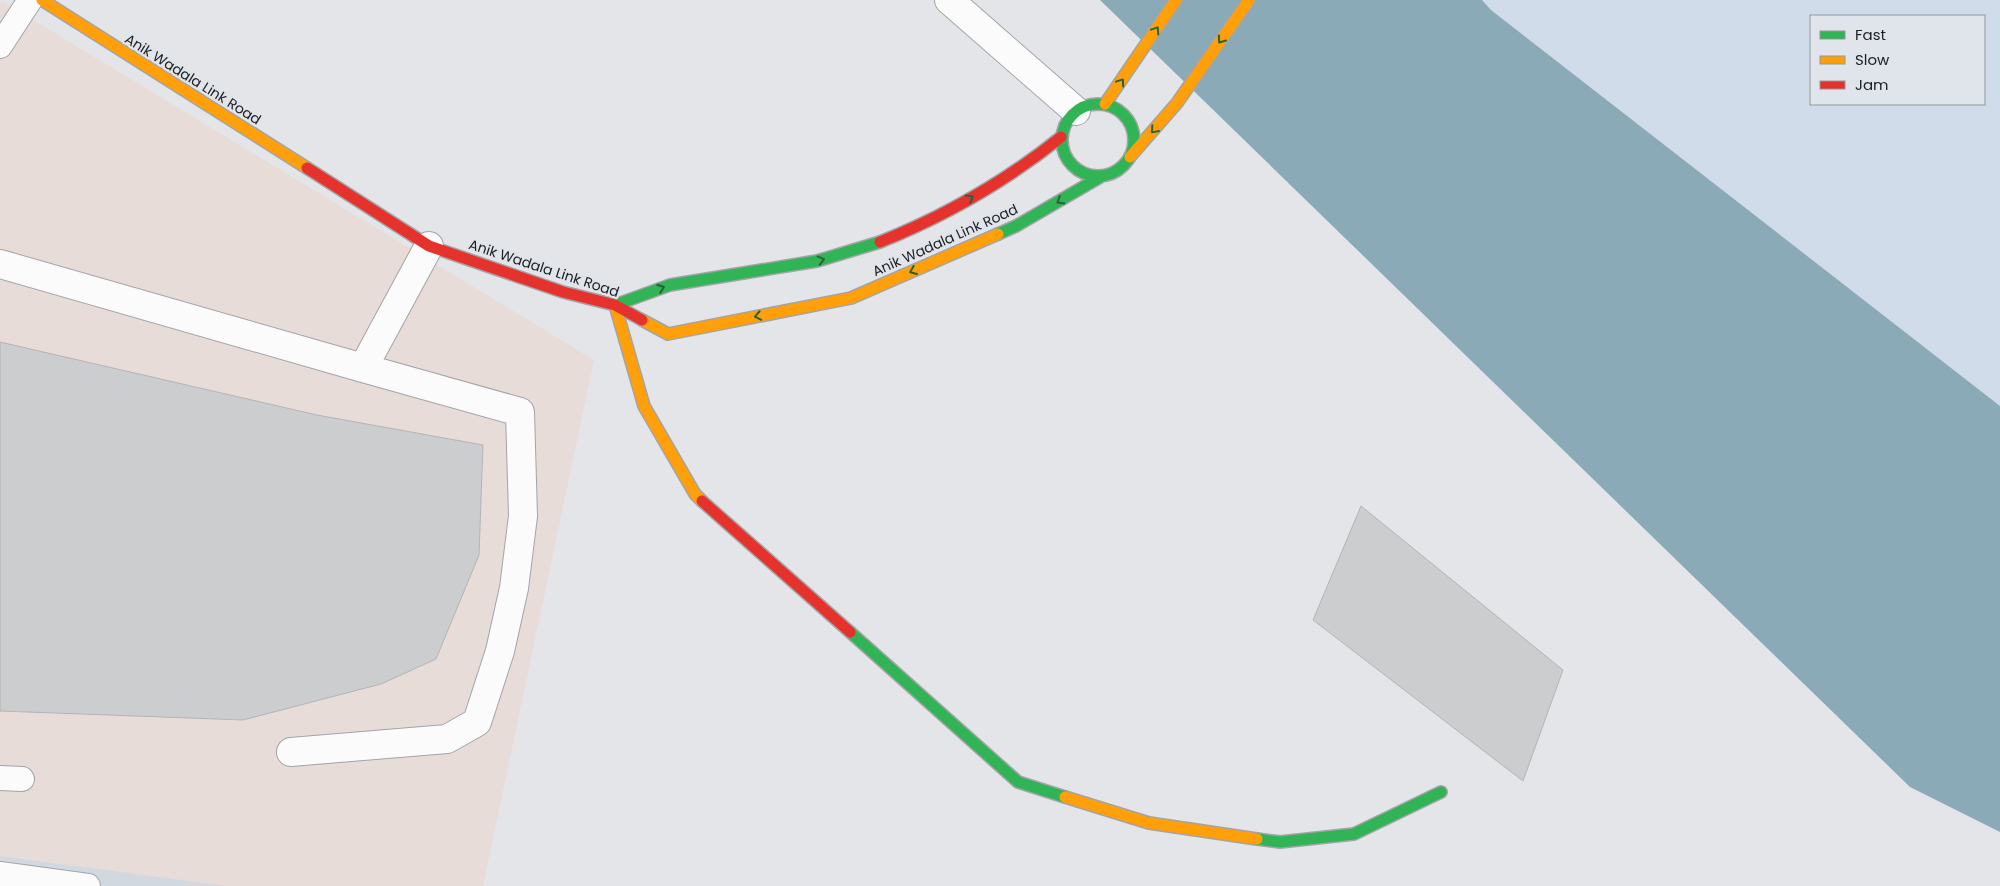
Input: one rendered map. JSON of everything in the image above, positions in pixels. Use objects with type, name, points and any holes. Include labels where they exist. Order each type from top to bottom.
[{"type":"street","name":"Anik Wadala Link Road","points":[[42,0],[429,246],[563,292],[615,305],[668,334],[851,298],[1016,226],[1102,176],[1114,172],[1123,166],[1177,103],[1249,0]]},
{"type":"street","points":[[949,0],[1076,111]]},
{"type":"street","points":[[1106,104],[1176,0]]},
{"type":"street","points":[[1102,176],[1089,175],[1077,170],[1069,162],[1063,150],[1064,125],[1071,115],[1081,107],[1093,104],[1106,104],[1116,108],[1125,115],[1131,124],[1134,135],[1134,147],[1130,157]]},
{"type":"street","points":[[1062,138],[1028,163],[948,212],[880,242],[817,261],[670,285],[615,305],[644,406],[694,494],[1018,782],[1149,824],[1280,842],[1354,834],[1441,792]]},
{"type":"street","points":[[363,368],[429,246]]},
{"type":"street","points":[[0,264],[520,412],[522,516],[514,588],[500,652],[477,722],[447,739],[291,752]]},
{"type":"lane","points":[[0,46],[30,0]]},
{"type":"lane","points":[[0,874],[88,886]]},
{"type":"shaded area","points":[[1100,0],[1482,0],[1491,10],[2000,406],[2000,832],[1910,787]]},
{"type":"shaded area","points":[[1482,0],[2000,0],[2000,406],[1491,10]]},
{"type":"shaded area","points":[[2,1],[594,360],[483,886],[219,886],[0,856],[0,4]]},
{"type":"shaded area","points":[[0,856],[227,886],[0,886]]},
{"type":"building","points":[[0,342],[317,415],[483,445],[479,555],[436,659],[381,684],[243,720],[0,711]]},
{"type":"building","points":[[1361,506],[1563,670],[1523,781],[1313,620]]},
{"type":"traffic: fast","points":[[1091,104],[1105,104],[1124,114],[1134,133],[1134,140],[1134,147],[1124,166],[1105,176],[1091,176],[1072,166],[1062,147],[1062,133],[1072,114],[1091,104]]},
{"type":"traffic: fast","points":[[998,234],[1016,226],[1102,176]]},
{"type":"traffic: fast","points":[[615,305],[670,285],[817,261],[880,242]]},
{"type":"traffic: fast","points":[[850,632],[1018,782],[1065,797]]},
{"type":"traffic: fast","points":[[1257,839],[1280,842],[1354,834],[1441,792]]},
{"type":"traffic: slow","points":[[42,0],[307,168]]},
{"type":"traffic: slow","points":[[1105,104],[1176,0]]},
{"type":"traffic: slow","points":[[1130,157],[1177,103],[1249,0]]},
{"type":"traffic: slow","points":[[642,320],[668,334],[851,298],[998,234]]},
{"type":"traffic: slow","points":[[615,305],[644,406],[695,494],[702,501]]},
{"type":"traffic: slow","points":[[1065,797],[1149,823],[1257,839]]},
{"type":"traffic: jam","points":[[880,242],[928,221],[997,183],[1061,137]]},
{"type":"traffic: jam","points":[[307,168],[429,246],[563,292],[615,305],[642,320]]},
{"type":"traffic: jam","points":[[702,501],[850,632]]}]
